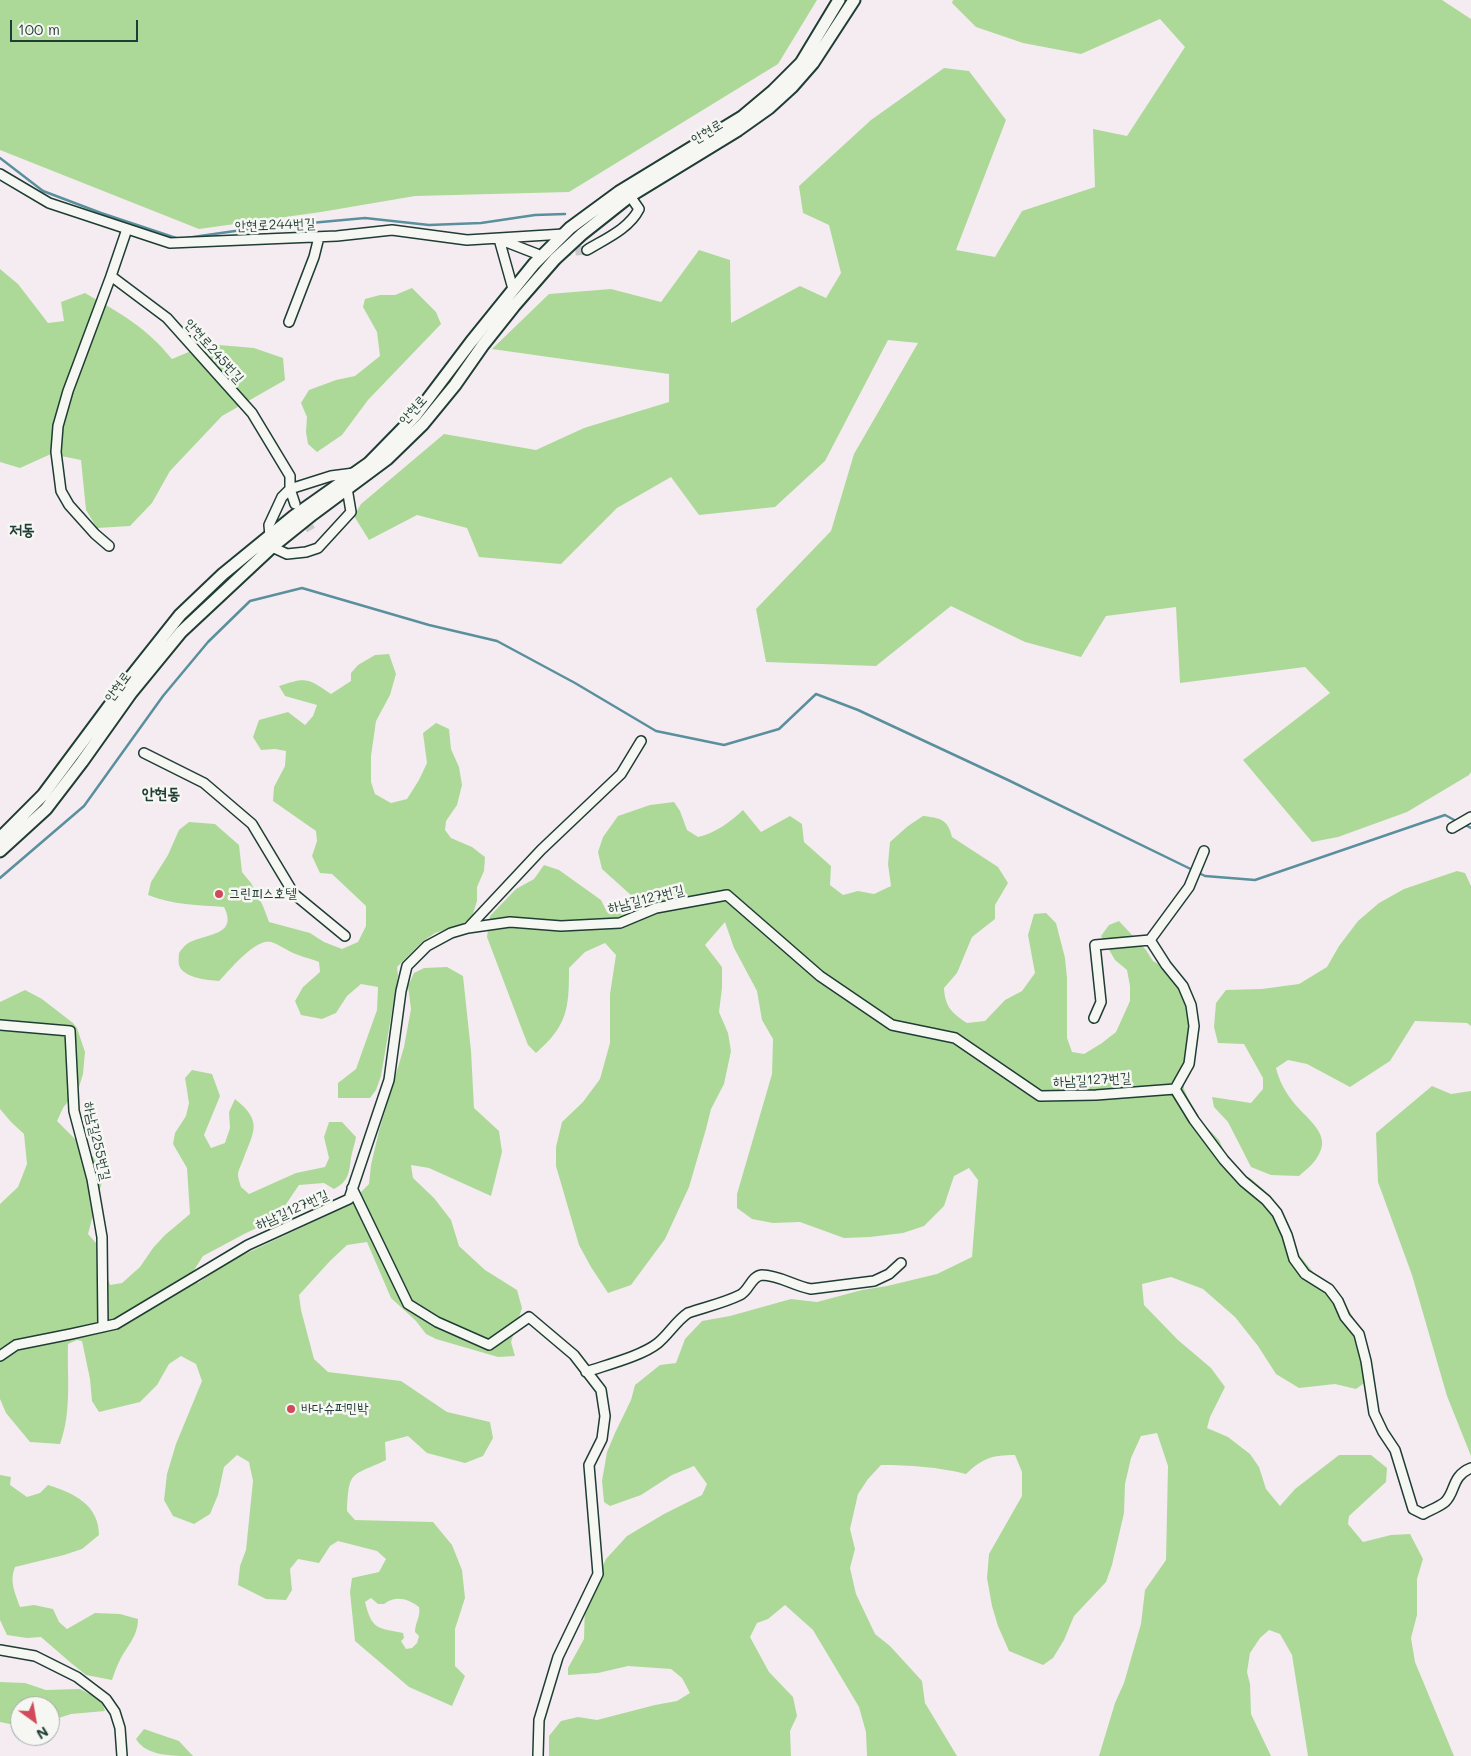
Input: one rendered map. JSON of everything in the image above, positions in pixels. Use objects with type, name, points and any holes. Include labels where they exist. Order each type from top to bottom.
[{"type":"street","name":"안현로","points":[[0,851],[46,809],[132,693],[181,632],[271,542],[294,516],[369,463],[415,416],[534,264],[570,228],[619,192],[742,117],[801,63],[839,0]]},
{"type":"street","name":"안현로","points":[[0,838],[43,795],[130,678],[180,615],[224,574],[387,459],[423,424],[455,385],[483,345],[514,306],[555,259],[582,234],[630,196],[738,130],[769,108],[792,87],[813,63],[854,0]]},
{"type":"street","name":"안현로244번길","points":[[0,174],[49,203],[170,243],[319,237],[392,230],[467,240],[564,234]]},
{"type":"street","points":[[587,250],[625,227],[635,216],[639,210],[630,196]]},
{"type":"street","points":[[109,546],[95,534],[69,505],[62,491],[56,452],[58,426],[68,391],[112,276],[127,229]]},
{"type":"street","points":[[290,322],[314,257],[319,237]]},
{"type":"street","points":[[499,239],[537,254]]},
{"type":"street","points":[[499,239],[513,289]]},
{"type":"street","name":"안현로245번길","points":[[112,276],[166,318],[252,414],[290,476],[290,489],[296,504]]},
{"type":"street","points":[[347,488],[351,512],[318,548],[306,552],[287,554],[271,542],[269,525],[282,497],[290,489],[331,476],[354,473]]},
{"type":"street","points":[[468,928],[541,850],[620,774],[641,741]]},
{"type":"street","points":[[144,753],[204,783],[252,824],[294,894],[345,936]]},
{"type":"street","points":[[1452,828],[1471,817]]},
{"type":"street","points":[[1094,1018],[1101,1002],[1096,945],[1150,940],[1190,886],[1204,851]]},
{"type":"street","name":"하남길127번길","points":[[0,1356],[16,1345],[116,1324],[248,1245],[349,1199],[389,1080],[401,991],[407,966],[427,946],[451,933],[468,928],[510,922],[561,926],[620,923],[656,908],[727,895],[820,976],[892,1025],[955,1038],[1040,1096],[1096,1095],[1175,1089]]},
{"type":"street","points":[[1150,940],[1166,965],[1183,986],[1191,1005],[1194,1026],[1189,1064],[1175,1089],[1194,1120],[1224,1160],[1277,1213],[1287,1235],[1294,1260],[1306,1274],[1329,1289],[1338,1301],[1345,1317],[1359,1334],[1366,1361],[1374,1413],[1395,1450],[1413,1509],[1424,1514],[1444,1502],[1450,1494],[1453,1484],[1466,1470],[1471,1468]]},
{"type":"street","name":"하남길255번길","points":[[0,1025],[70,1032],[74,1111],[92,1179],[102,1238],[102,1327]]},
{"type":"street","points":[[352,1188],[408,1304],[437,1322],[489,1345],[529,1317],[574,1355],[601,1390],[605,1416],[602,1439],[589,1465],[598,1574],[558,1657],[539,1720],[538,1756]]},
{"type":"street","points":[[586,1372],[640,1353],[657,1344],[688,1312],[742,1295],[755,1278],[760,1275],[772,1276],[811,1289],[874,1281],[889,1274],[901,1263]]},
{"type":"street","points":[[0,1650],[35,1656],[77,1677],[106,1699],[115,1712],[120,1728],[122,1756]]},
{"type":"green space","points":[[0,0],[817,0],[778,64],[569,192],[415,196],[321,212],[199,229],[0,150]]},
{"type":"green space","points":[[953,0],[1442,0],[1471,19],[1471,772],[1469,775],[1407,812],[1338,837],[1312,842],[1243,760],[1330,693],[1305,667],[1180,683],[1176,607],[1106,616],[1081,657],[1025,642],[951,606],[876,666],[766,662],[756,609],[831,531],[854,454],[918,343],[888,340],[825,461],[775,507],[699,515],[671,477],[617,508],[561,564],[479,557],[467,528],[417,515],[369,540],[354,516],[361,504],[444,434],[536,450],[584,428],[669,402],[669,374],[492,349],[549,294],[611,289],[661,302],[699,250],[730,260],[731,323],[800,286],[826,298],[841,273],[829,225],[803,213],[799,186],[871,120],[944,68],[969,71],[1006,120],[956,250],[995,257],[1022,211],[1095,187],[1093,129],[1127,136],[1185,47],[1160,19],[1081,54],[1023,43],[976,27],[952,3]]},
{"type":"green space","points":[[0,269],[18,284],[48,323],[64,321],[61,302],[85,293],[142,329],[172,359],[208,344],[254,348],[283,358],[285,380],[222,416],[170,471],[152,503],[130,526],[97,528],[86,510],[81,460],[51,454],[20,468],[0,462]]},
{"type":"green space","points":[[412,288],[436,312],[441,324],[368,400],[342,435],[317,452],[308,444],[306,432],[307,417],[301,403],[309,390],[336,380],[355,376],[380,356],[377,332],[363,307],[365,299],[380,295],[395,295]]},
{"type":"green space","points":[[389,654],[396,674],[390,695],[376,721],[371,756],[371,782],[375,794],[391,803],[407,799],[427,763],[423,733],[436,723],[449,729],[451,749],[459,767],[462,785],[457,805],[446,821],[445,830],[451,838],[472,847],[485,857],[484,871],[477,887],[477,901],[472,917],[462,924],[435,933],[422,942],[397,967],[398,976],[381,1076],[376,1090],[370,1098],[338,1098],[338,1083],[356,1069],[377,1010],[378,987],[361,984],[347,996],[336,1013],[322,1019],[301,1015],[295,1001],[303,987],[320,972],[319,962],[271,942],[265,942],[250,950],[219,981],[190,976],[179,965],[179,953],[187,944],[194,940],[217,933],[223,929],[227,924],[224,907],[176,903],[148,895],[151,882],[168,855],[179,830],[189,822],[215,824],[239,845],[242,872],[251,883],[269,922],[310,933],[324,942],[342,949],[358,942],[366,926],[366,906],[332,874],[320,873],[312,856],[317,841],[316,831],[273,801],[274,787],[285,766],[286,751],[275,749],[261,750],[253,737],[259,720],[288,712],[305,725],[313,716],[317,705],[285,696],[279,686],[301,680],[311,682],[331,694],[351,681],[351,673],[358,665],[375,655]]},
{"type":"green space","points":[[674,802],[680,811],[687,830],[698,837],[711,833],[743,810],[761,832],[790,816],[802,824],[804,842],[831,866],[830,885],[843,895],[858,891],[874,894],[891,886],[888,864],[890,842],[923,816],[946,823],[952,837],[998,867],[1008,883],[995,905],[995,919],[972,937],[957,973],[944,988],[950,1009],[967,1023],[985,1021],[1005,1000],[1022,991],[1035,973],[1028,935],[1034,914],[1046,913],[1056,923],[1065,958],[1067,1038],[1072,1052],[1084,1054],[1116,1032],[1130,1001],[1127,970],[1115,960],[1101,936],[1109,925],[1119,921],[1146,950],[1153,961],[1183,978],[1189,993],[1191,1019],[1183,1069],[1184,1089],[1196,1116],[1219,1140],[1234,1172],[1250,1178],[1263,1189],[1280,1210],[1295,1250],[1318,1278],[1338,1293],[1363,1337],[1367,1381],[1356,1389],[1335,1384],[1299,1388],[1276,1374],[1258,1346],[1235,1317],[1203,1289],[1171,1277],[1142,1284],[1144,1305],[1178,1340],[1211,1368],[1225,1387],[1210,1417],[1207,1428],[1228,1437],[1250,1454],[1259,1467],[1266,1489],[1280,1506],[1295,1489],[1339,1455],[1371,1455],[1387,1468],[1386,1482],[1349,1516],[1348,1524],[1363,1542],[1391,1535],[1410,1534],[1423,1559],[1417,1579],[1417,1615],[1411,1638],[1415,1662],[1454,1756],[1308,1756],[1292,1655],[1280,1634],[1269,1630],[1260,1638],[1250,1653],[1247,1672],[1250,1684],[1251,1714],[1271,1756],[1099,1756],[1115,1703],[1124,1683],[1141,1624],[1145,1590],[1166,1560],[1168,1466],[1157,1433],[1141,1436],[1131,1458],[1125,1484],[1124,1513],[1112,1565],[1106,1582],[1074,1616],[1064,1640],[1053,1658],[1043,1665],[1009,1651],[998,1626],[987,1578],[989,1554],[1022,1496],[1022,1472],[1015,1455],[988,1459],[978,1464],[966,1474],[924,1467],[881,1465],[858,1494],[850,1529],[855,1549],[850,1568],[856,1594],[875,1634],[890,1646],[922,1681],[925,1703],[957,1756],[867,1756],[866,1732],[859,1707],[813,1630],[785,1605],[768,1619],[757,1623],[750,1637],[769,1672],[793,1697],[797,1716],[790,1731],[791,1756],[549,1756],[549,1736],[561,1721],[578,1717],[597,1720],[677,1701],[690,1693],[682,1678],[671,1669],[628,1666],[598,1673],[568,1675],[568,1668],[584,1639],[585,1603],[606,1559],[627,1536],[664,1514],[702,1495],[707,1484],[694,1466],[672,1475],[641,1495],[610,1506],[604,1502],[602,1481],[607,1452],[631,1400],[635,1385],[660,1365],[676,1363],[685,1339],[702,1321],[730,1316],[791,1299],[817,1302],[862,1290],[887,1286],[937,1274],[972,1257],[978,1180],[969,1168],[954,1176],[944,1206],[924,1226],[903,1233],[844,1238],[800,1222],[773,1223],[752,1219],[737,1208],[737,1194],[772,1074],[773,1039],[762,1020],[757,991],[734,948],[725,922],[705,945],[722,967],[719,1012],[728,1033],[731,1051],[724,1084],[711,1109],[689,1187],[665,1239],[631,1285],[608,1293],[579,1245],[556,1166],[556,1147],[562,1122],[583,1102],[600,1079],[610,1043],[610,994],[616,955],[605,943],[585,952],[569,968],[567,1005],[561,1024],[555,1034],[536,1053],[528,1045],[487,937],[490,916],[516,889],[534,879],[544,865],[559,870],[601,900],[607,912],[622,913],[635,909],[633,897],[602,869],[598,852],[603,837],[618,816],[650,805]]},
{"type":"green space","points":[[1457,871],[1465,873],[1471,886],[1471,1026],[1467,1023],[1415,1021],[1390,1061],[1350,1087],[1307,1064],[1288,1060],[1276,1068],[1277,1073],[1291,1099],[1319,1132],[1322,1138],[1320,1152],[1314,1162],[1299,1176],[1271,1175],[1251,1167],[1228,1122],[1214,1107],[1212,1097],[1251,1103],[1263,1089],[1263,1078],[1244,1044],[1218,1043],[1214,1027],[1216,1003],[1226,990],[1262,989],[1299,984],[1327,967],[1339,946],[1358,921],[1379,903],[1404,889]]},
{"type":"green space","points":[[447,967],[463,976],[471,1051],[474,1108],[499,1131],[502,1152],[491,1196],[429,1168],[411,1165],[413,1178],[434,1198],[451,1220],[459,1246],[485,1270],[517,1290],[522,1308],[511,1342],[515,1356],[498,1357],[436,1339],[426,1334],[416,1321],[391,1298],[367,1242],[347,1245],[299,1295],[314,1359],[328,1372],[401,1381],[447,1412],[490,1422],[493,1438],[483,1456],[465,1463],[427,1453],[408,1436],[385,1442],[386,1460],[354,1476],[349,1488],[347,1511],[355,1520],[433,1522],[452,1545],[462,1570],[465,1598],[455,1629],[455,1666],[465,1676],[452,1706],[409,1687],[355,1641],[350,1592],[352,1578],[379,1572],[386,1559],[377,1551],[338,1541],[330,1546],[319,1563],[298,1559],[290,1569],[292,1590],[286,1600],[266,1599],[238,1585],[240,1566],[246,1550],[253,1481],[249,1462],[237,1455],[224,1467],[218,1495],[210,1514],[194,1524],[173,1516],[164,1500],[167,1474],[176,1444],[202,1381],[196,1364],[181,1356],[169,1364],[157,1385],[140,1402],[99,1412],[92,1401],[90,1379],[82,1341],[77,1340],[68,1344],[68,1407],[60,1444],[30,1442],[6,1413],[0,1399],[0,1204],[18,1187],[27,1164],[24,1134],[0,1109],[0,1002],[25,990],[42,999],[77,1028],[85,1052],[83,1074],[79,1087],[63,1108],[57,1121],[94,1158],[103,1178],[88,1234],[96,1243],[110,1285],[122,1283],[140,1267],[165,1235],[190,1214],[187,1168],[173,1144],[175,1133],[186,1116],[189,1103],[185,1078],[192,1070],[212,1074],[220,1096],[204,1135],[211,1148],[225,1143],[230,1128],[229,1112],[235,1099],[250,1114],[253,1121],[253,1134],[238,1175],[241,1187],[249,1194],[296,1173],[325,1167],[329,1158],[324,1137],[329,1122],[342,1122],[356,1137],[349,1172],[343,1183],[334,1189],[324,1183],[299,1185],[276,1219],[203,1256],[191,1275],[198,1283],[228,1262],[347,1206],[369,1184],[371,1165],[379,1131],[404,1047],[411,1009],[408,986],[414,973],[424,968]],"holes":[[[371,1598],[378,1604],[402,1599],[419,1607],[415,1632],[419,1636],[417,1643],[412,1648],[406,1649],[401,1641],[404,1638],[403,1633],[381,1628],[373,1622],[365,1602]]]},
{"type":"green space","points":[[1432,1086],[1451,1094],[1471,1091],[1471,1456],[1447,1396],[1412,1275],[1378,1182],[1376,1133]]},
{"type":"green space","points":[[0,1475],[11,1477],[10,1485],[27,1497],[40,1493],[48,1485],[67,1492],[76,1496],[90,1508],[95,1516],[99,1535],[82,1549],[15,1567],[13,1582],[20,1607],[34,1605],[53,1609],[59,1622],[67,1629],[95,1613],[120,1614],[138,1619],[134,1637],[119,1662],[112,1680],[86,1675],[41,1637],[27,1638],[7,1635],[0,1620]]},
{"type":"green space","points":[[0,1682],[25,1683],[46,1690],[80,1689],[101,1700],[105,1711],[71,1714],[60,1718],[60,1696],[10,1696],[10,1724],[0,1722]]},
{"type":"green space","points":[[144,1729],[179,1741],[193,1756],[160,1754],[146,1749],[136,1739]]},
{"type":"waterway","points":[[0,158],[43,191],[179,239],[256,228],[365,218],[429,225],[481,223],[535,215],[565,214]]},
{"type":"waterway","points":[[0,878],[84,806],[163,696],[208,642],[250,601],[302,588],[429,625],[497,641],[575,683],[656,731],[724,745],[779,729],[816,694],[858,710],[1008,780],[1205,876],[1255,880],[1445,815],[1458,822]]},
{"type":"waterway","points":[[1463,824],[1471,828]]},
{"type":"tunnel","points":[[562,252],[587,250]]},
{"type":"tunnel","points":[[302,515],[311,530]]},
{"type":"place","name":"그린피스호텔","points":[[219,894]]},
{"type":"place","name":"바다슈퍼민박","points":[[291,1409]]},
{"type":"district","name":"저동","points":[[22,530]]},
{"type":"district","name":"안현동","points":[[161,794]]}]
